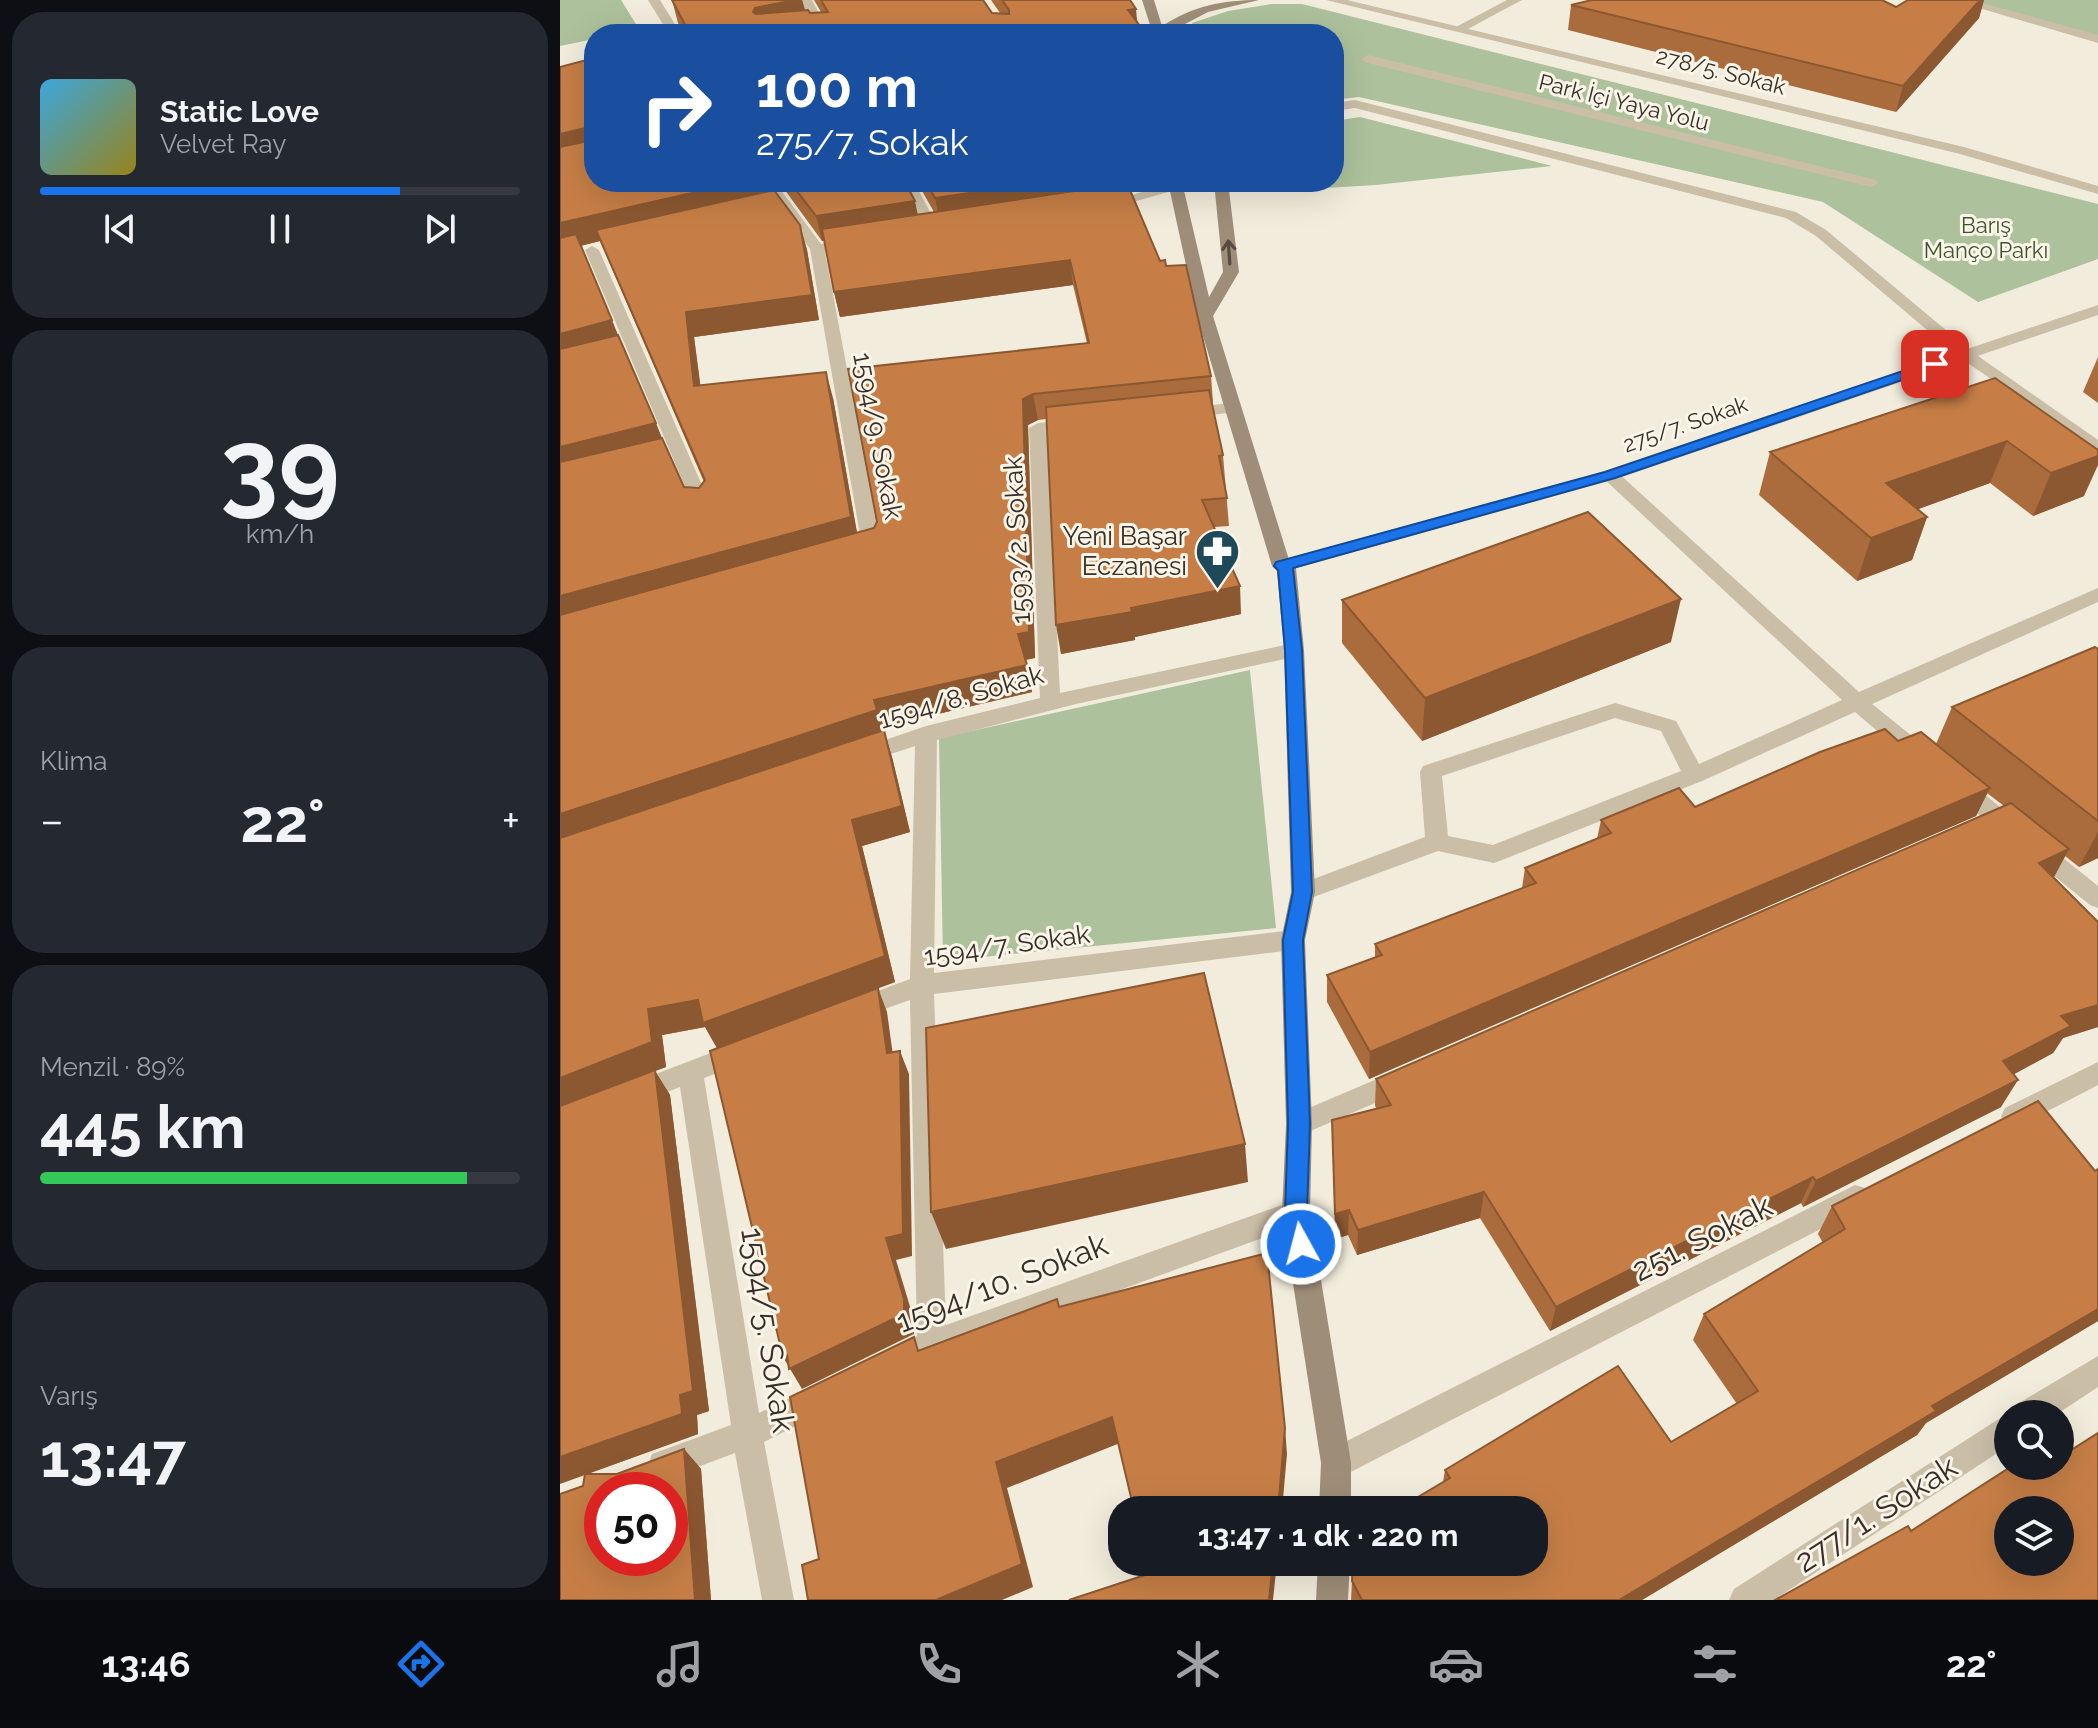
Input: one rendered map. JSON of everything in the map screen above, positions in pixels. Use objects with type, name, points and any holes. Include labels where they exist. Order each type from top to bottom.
[{"type":"main road","points":[[1148,0],[1155,24]]},
{"type":"main road","points":[[1174,24],[1197,10],[1253,0]]},
{"type":"main road","points":[[1176,192],[1205,316],[1282,566],[1286,568],[1294,650],[1303,892],[1293,940],[1299,1124],[1296,1213],[1336,1463],[1335,1496]]},
{"type":"main road","points":[[1205,316],[1231,272],[1224,192]]},
{"type":"main road","points":[[1332,1600],[1333,1576]]},
{"type":"street","points":[[654,0],[669,24]]},
{"type":"street","points":[[806,0],[814,24]]},
{"type":"street","name":"278/5. Sokak","points":[[1332,0],[1460,28],[1964,151],[2098,190]]},
{"type":"street","points":[[1460,28],[1516,0]]},
{"type":"street","points":[[1958,0],[2098,39]]},
{"type":"street","name":"Park İçi Yaya Yolu","points":[[1368,59],[1871,183]]},
{"type":"street","points":[[1344,106],[1355,104],[1791,215],[1821,233],[1965,354],[2098,448]]},
{"type":"street","points":[[771,192],[777,208],[817,249],[846,245]]},
{"type":"street","points":[[912,192],[934,232]]},
{"type":"street","points":[[1091,208],[1143,192]]},
{"type":"street","name":"1594/9. Sokak","points":[[817,249],[872,549],[843,557]]},
{"type":"street","points":[[594,250],[628,352],[673,456],[703,508]]},
{"type":"street","name":"275/7. Sokak","points":[[1282,566],[1610,475],[2098,310]]},
{"type":"street","points":[[1158,416],[1232,408]]},
{"type":"street","name":"1593/2. Sokak","points":[[1050,700],[1038,428],[1098,422]]},
{"type":"street","points":[[1610,475],[1858,703],[2098,899]]},
{"type":"street","points":[[1303,892],[1437,842],[1494,854],[1694,775],[2098,594]]},
{"type":"street","name":"1594/8. Sokak","points":[[838,763],[926,734],[1050,700],[1294,650]]},
{"type":"street","points":[[1437,842],[1431,772],[1615,710],[1669,726],[1694,775]]},
{"type":"street","points":[[926,734],[922,985],[932,1344]]},
{"type":"street","points":[[1969,832],[1998,819]]},
{"type":"street","name":"1594/7. Sokak","points":[[835,1017],[922,985],[1293,940]]},
{"type":"street","points":[[618,1099],[763,1044]]},
{"type":"street","points":[[1299,1124],[1430,1067]]},
{"type":"street","name":"1594/5. Sokak","points":[[690,1071],[747,1434],[778,1600]]},
{"type":"street","points":[[1985,1130],[2098,1073]]},
{"type":"street","name":"251. Sokak","points":[[1336,1463],[1872,1188]]},
{"type":"street","name":"1594/10. Sokak","points":[[643,1472],[747,1434],[932,1344],[1296,1213]]},
{"type":"street","points":[[2052,1400],[2098,1370]]},
{"type":"street","name":"277/1. Sokak","points":[[1745,1600],[1994,1437]]},
{"type":"green space","points":[[560,0],[621,0],[636,24],[584,24],[584,41],[560,46]]},
{"type":"green space","points":[[1958,0],[2098,0],[2098,36]]},
{"type":"green space","name":"Barış Manço Parkı","points":[[1272,4],[1302,4],[2098,204],[2098,259],[1978,302],[1823,202],[1359,97],[1344,99],[1344,24],[1192,23],[1228,11]]},
{"type":"green space","points":[[1360,117],[1552,166],[1344,187],[1344,119]]},
{"type":"green space","points":[[1250,670],[1276,928],[943,961],[939,738]]},
{"type":"building","points":[[672,0],[795,0],[755,8],[753,12],[756,14],[808,10],[810,13],[828,12],[821,0],[983,0],[992,13],[1009,14],[1002,0],[1130,0],[1136,9],[1128,10],[1138,24],[685,24]]},
{"type":"building","points":[[1592,0],[1882,0],[1896,7],[1908,0],[1980,0],[1903,86],[1571,5]]},
{"type":"building","points":[[584,61],[584,128],[560,134],[560,67]]},
{"type":"building","points":[[584,142],[584,192],[696,192],[560,223],[560,147]]},
{"type":"building","points":[[775,192],[800,225],[812,295],[686,312],[694,386],[826,372],[851,517],[560,596],[560,462],[662,438],[684,487],[699,488],[705,480],[596,230]]},
{"type":"building","points":[[798,192],[910,192],[915,201],[816,216]]},
{"type":"building","points":[[932,192],[976,192],[935,198]]},
{"type":"building","points":[[1067,192],[1131,192],[1160,261],[1165,260],[1166,266],[1186,265],[1211,376],[1033,394],[1023,399],[1029,632],[1018,634],[1027,665],[874,700],[877,710],[560,814],[560,615],[874,528],[877,522],[848,369],[1089,343],[1070,260],[834,292],[822,229]]},
{"type":"building","points":[[576,234],[612,320],[560,334],[560,238]]},
{"type":"building","points":[[618,335],[656,423],[560,447],[560,349]]},
{"type":"building","points":[[1995,378],[2098,450],[2098,456],[2051,473],[2007,441],[1886,483],[1927,517],[1871,538],[1770,452]]},
{"type":"building","points":[[1209,390],[1223,455],[1219,456],[1227,498],[1202,500],[1240,586],[1131,608],[1132,612],[1056,625],[1046,407]]},
{"type":"building","points":[[1588,512],[1681,599],[1425,698],[1342,600]]},
{"type":"building","points":[[2095,647],[2098,649],[2098,821],[1952,707]]},
{"type":"building","points":[[1885,729],[1898,741],[1921,732],[1990,788],[1370,1052],[1327,975],[1382,955],[1375,944],[1536,883],[1525,868],[1611,833],[1601,820],[1679,788],[1695,807],[1820,752]]},
{"type":"building","points":[[884,730],[902,806],[852,820],[885,956],[703,1023],[698,1000],[648,1009],[652,1042],[560,1078],[560,838]]},
{"type":"building","points":[[2011,803],[2069,849],[2039,863],[2098,922],[2098,1005],[2061,1016],[2071,1026],[2003,1061],[2018,1080],[1816,1181],[1813,1177],[1556,1307],[1484,1192],[1358,1230],[1349,1210],[1335,1214],[1332,1120],[1391,1105],[1376,1079]]},
{"type":"building","points":[[1204,973],[1245,1144],[931,1212],[926,1028]]},
{"type":"building","points":[[878,988],[887,1053],[900,1051],[903,1234],[886,1238],[904,1299],[904,1314],[789,1369],[787,1355],[783,1357],[710,1051]]},
{"type":"building","points":[[655,1070],[693,1391],[680,1395],[682,1414],[560,1457],[560,1106]]},
{"type":"building","points":[[2038,1101],[2095,1171],[2098,1169],[2098,1309],[1932,1406],[1936,1411],[1619,1600],[1362,1600],[1352,1576],[1548,1576],[1548,1496],[1420,1496],[1450,1478],[1445,1470],[1618,1366],[1671,1442],[1758,1391],[1704,1314],[1845,1229],[1832,1206]]},
{"type":"building","points":[[1267,1253],[1285,1428],[1279,1496],[1131,1496],[1112,1417],[996,1462],[1022,1564],[936,1600],[808,1600],[802,1565],[819,1559],[790,1397],[914,1337],[918,1351],[1057,1299],[1059,1307]]},
{"type":"building","points":[[2098,1433],[2098,1600],[1775,1600],[1908,1526],[1911,1531],[1994,1478],[1994,1480],[2074,1480],[2074,1448]]},
{"type":"building","points":[[684,1449],[686,1472],[622,1472]]},
{"type":"building","points":[[584,1480],[584,1576],[688,1576],[688,1504],[695,1600],[560,1600],[560,1494],[583,1486]]},
{"type":"building","points":[[1142,1576],[1272,1576],[1269,1600],[1069,1600]]},
{"type":"place","name":"Yeni Başar Eczanesi","points":[[1218,590]]},
{"type":"route","points":[[1301,1244],[1296,1213],[1299,1124],[1293,940],[1303,892],[1294,650],[1286,568],[1282,566],[1610,475],[1935,364]]}]
